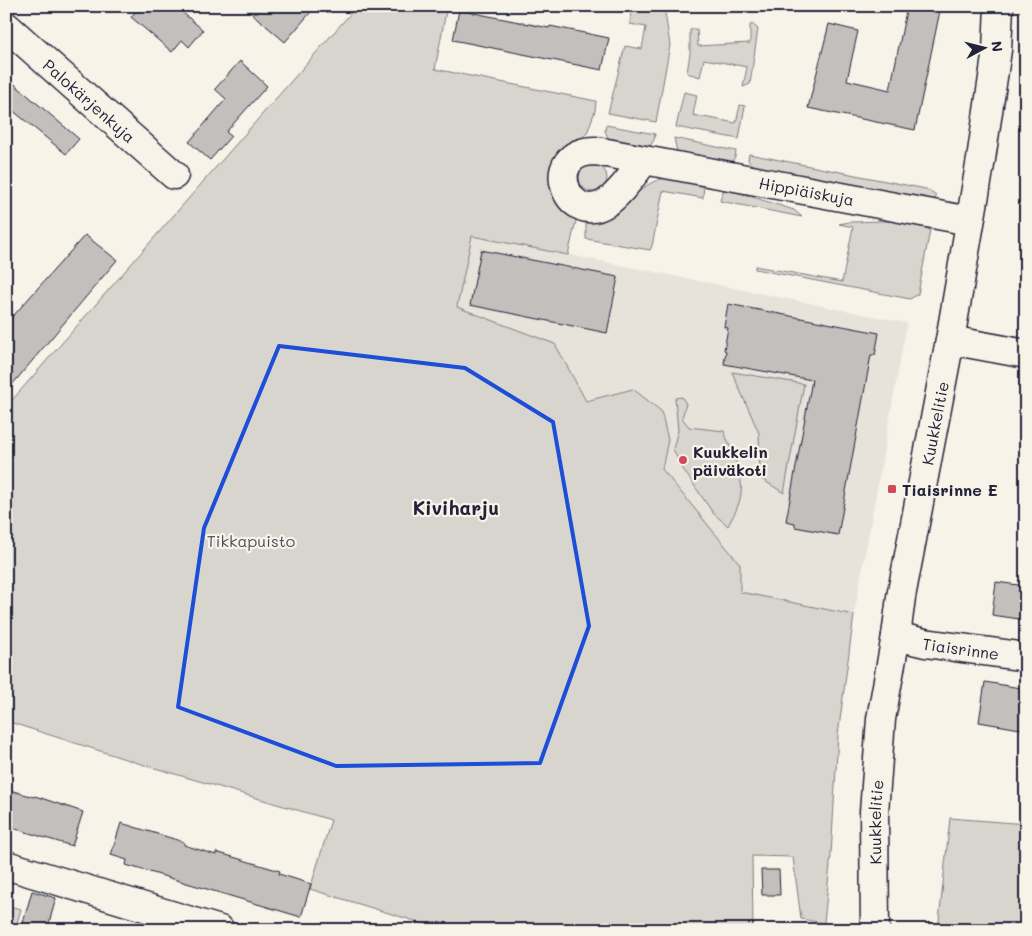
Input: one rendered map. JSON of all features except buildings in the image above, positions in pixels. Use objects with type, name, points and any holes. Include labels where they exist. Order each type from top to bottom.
[{"type":"street","name":"Kuukkelitie","points":[[875,930],[874,812],[881,719],[901,598],[950,340],[981,159],[995,59],[999,6]]},
{"type":"street","name":"Palokärjenkuja","points":[[6,26],[174,175]]},
{"type":"street","name":"Hippiäiskuja","points":[[645,160],[970,221]]},
{"type":"street","points":[[950,340],[1026,354]]},
{"type":"street","name":"Tiaisrinne","points":[[896,636],[925,643],[1026,657]]},
{"type":"street","points":[[6,864],[220,930]]},
{"type":"highlighted area","points":[[279,346],[465,368],[553,422],[589,626],[540,763],[336,766],[178,707],[204,528]]},
{"type":"shaded area","name":"Kuukkelin päiväkoti","points":[[471,235],[907,323],[854,615],[526,549],[443,371]]},
{"type":"green space","name":"Tikkapuisto","points":[[357,6],[447,6],[435,69],[596,101],[595,111],[587,133],[563,147],[556,156],[550,175],[551,185],[559,203],[575,217],[576,221],[568,255],[472,236],[457,307],[555,344],[586,401],[633,389],[661,411],[668,440],[662,469],[740,564],[740,592],[854,615],[838,735],[831,855],[824,923],[801,919],[793,857],[752,856],[753,930],[444,930],[310,889],[331,820],[138,763],[6,721],[6,407]]},
{"type":"green space","points":[[642,6],[664,6],[670,45],[656,122],[608,113],[625,46],[642,49],[646,27],[630,24],[631,11]]},
{"type":"green space","points":[[752,24],[758,29],[750,84],[743,87],[747,67],[704,59],[700,77],[687,73],[690,53],[690,30],[697,29],[698,46],[750,43],[750,25]]},
{"type":"green space","points":[[684,92],[697,95],[693,115],[736,123],[740,105],[745,106],[739,139],[676,127]]},
{"type":"green space","points":[[606,125],[655,134],[654,140],[650,146],[608,138],[605,131]]},
{"type":"green space","points":[[674,138],[736,151],[735,157],[731,163],[677,152]]},
{"type":"green space","points":[[749,154],[926,189],[936,196],[935,201],[753,167],[748,160]]},
{"type":"green space","points":[[593,164],[603,168],[607,178],[603,188],[593,192],[583,188],[579,178],[583,168]]},
{"type":"green space","points":[[672,177],[704,183],[703,198],[663,191],[650,250],[586,239],[586,223],[588,221],[614,213],[648,185]]},
{"type":"green space","points":[[724,188],[794,210],[802,217],[720,201]]},
{"type":"green space","points":[[849,222],[912,223],[930,230],[918,294],[910,299],[755,269],[755,266],[842,282],[853,227],[839,224]]},
{"type":"green space","points":[[732,372],[804,384],[784,493],[760,478],[759,433]]},
{"type":"green space","points":[[682,397],[686,404],[682,418],[689,427],[724,431],[736,462],[741,493],[738,506],[728,526],[713,513],[681,466],[673,449],[678,430],[675,398]]},
{"type":"green space","points":[[950,818],[1026,824],[1026,930],[938,930]]},
{"type":"green space","points":[[6,905],[21,909],[15,930],[6,930]]},
{"type":"place","name":"Kuukkelin päiväkoti","points":[[683,460]]},
{"type":"place","name":"Tiaisrinne E","points":[[892,489]]},
{"type":"district","name":"Kiviharju","points":[[456,507]]}]
